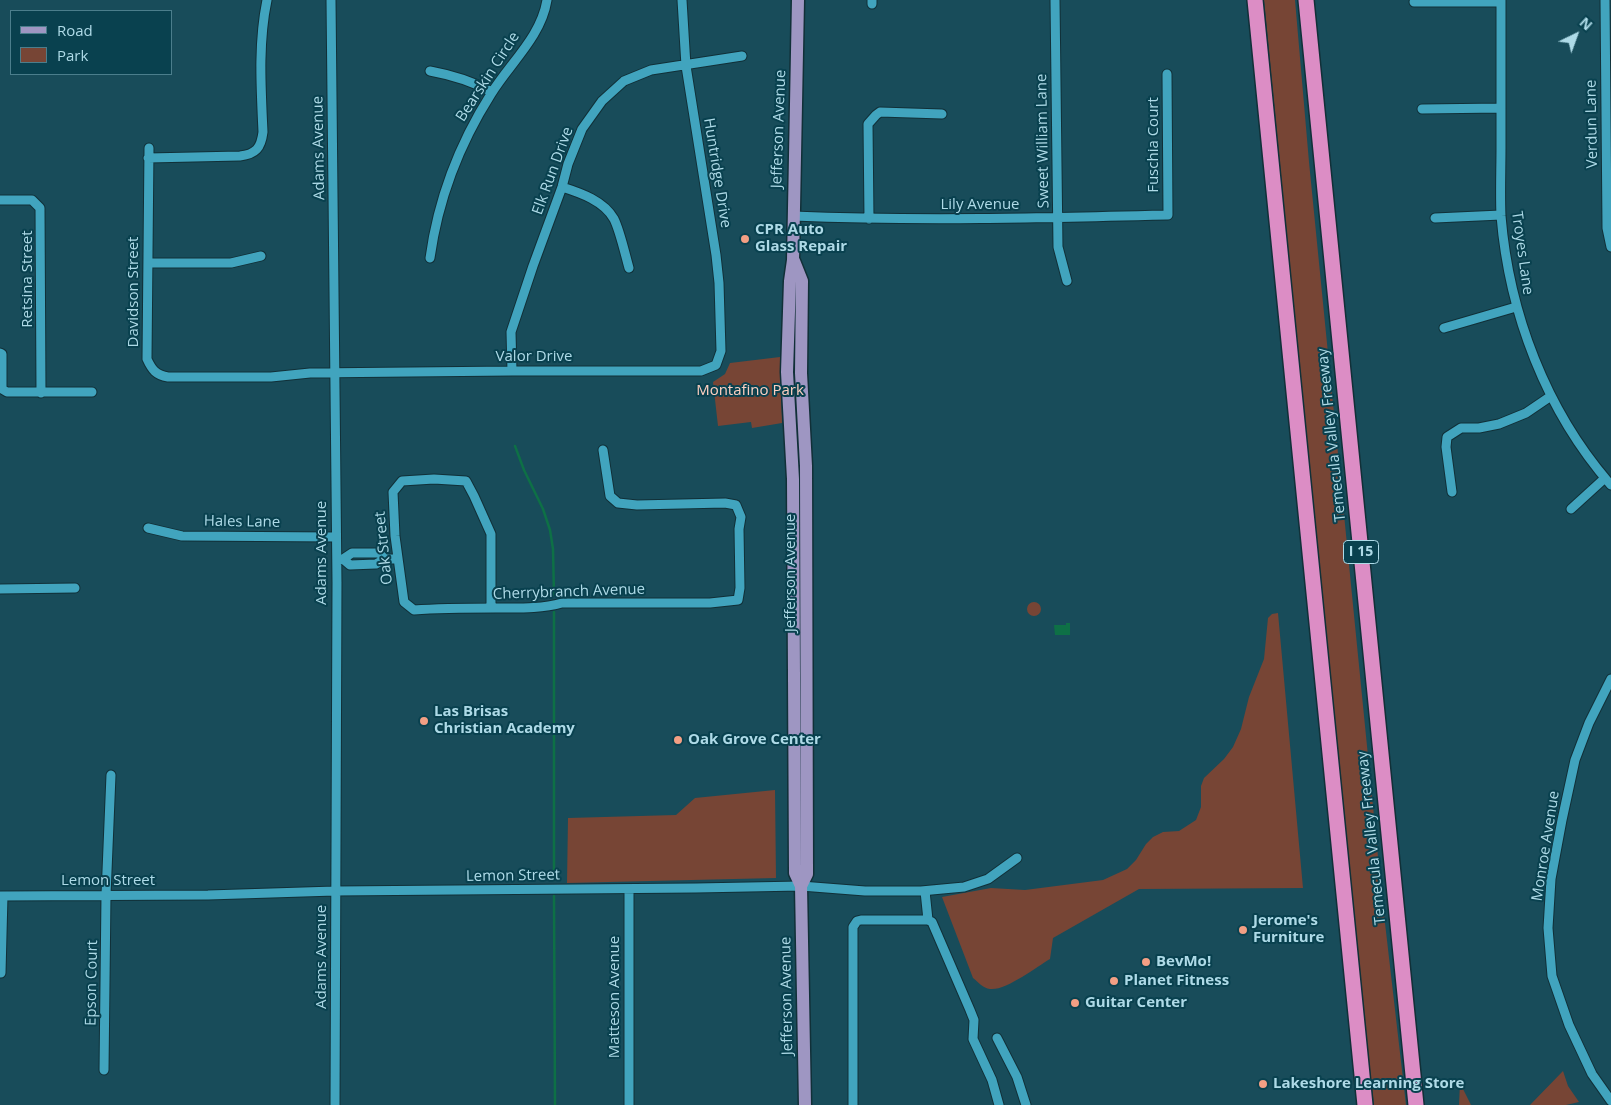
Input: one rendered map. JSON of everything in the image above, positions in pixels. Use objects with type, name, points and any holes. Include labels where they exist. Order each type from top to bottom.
[{"type":"highway","points":[[1255,0],[1365,1105]]},
{"type":"highway","name":"Temecula Valley Freeway","points":[[1306,0],[1416,1105]]},
{"type":"main road","name":"Jefferson Avenue","points":[[798,0],[793,260],[790,281],[787,372],[794,479],[795,873],[801,886],[805,1105]]},
{"type":"main road","name":"Jefferson Avenue","points":[[793,260],[802,281],[801,373],[806,466],[807,874],[801,886]]},
{"type":"main road","points":[[794,479],[800,503],[800,587],[807,598]]},
{"type":"street","name":"Davidson Street","points":[[267,0],[261,43],[263,132],[261,143],[257,150],[250,155],[240,156],[148,153],[147,359],[151,369],[158,375],[176,377],[270,377],[310,373],[335,373]]},
{"type":"street","name":"Adams Avenue","points":[[331,0],[336,537],[340,560],[335,891],[335,1105]]},
{"type":"street","name":"Bearskin Circle","points":[[430,258],[433,235],[439,213],[466,135],[492,92],[529,42],[540,22],[547,0]]},
{"type":"street","name":"Huntridge Drive","points":[[682,0],[686,66],[716,254],[719,283],[721,351]]},
{"type":"street","name":"Sweet William Lane","points":[[1055,0],[1058,247],[1067,281]]},
{"type":"street","name":"Verdun Lane","points":[[1605,0],[1607,228],[1611,247]]},
{"type":"street","points":[[1414,2],[1501,1]]},
{"type":"street","name":"Troyes Lane","points":[[1501,1],[1501,215],[1516,307],[1551,396],[1578,441],[1608,481]]},
{"type":"street","name":"Elk Run Drive","points":[[512,371],[511,332],[533,266],[582,129],[602,101],[624,82],[650,70],[742,56]]},
{"type":"street","points":[[430,71],[451,75],[492,92]]},
{"type":"street","name":"Fuschia Court","points":[[1167,74],[1168,215]]},
{"type":"street","points":[[1422,109],[1501,108]]},
{"type":"street","points":[[869,219],[868,124],[880,112],[942,114]]},
{"type":"street","points":[[562,187],[582,194],[598,203],[614,219],[629,268]]},
{"type":"street","name":"Retsina Street","points":[[0,200],[32,200],[40,208],[41,393]]},
{"type":"street","name":"Lily Avenue","points":[[793,216],[869,219],[1058,218],[1168,215]]},
{"type":"street","points":[[1435,218],[1501,215]]},
{"type":"street","points":[[148,263],[231,263],[261,256]]},
{"type":"street","points":[[1444,328],[1516,307]]},
{"type":"street","name":"Valor Drive","points":[[335,373],[701,371],[716,365],[721,351]]},
{"type":"street","points":[[0,353],[2,354],[2,389],[7,392],[92,392]]},
{"type":"street","points":[[1452,492],[1446,447],[1447,437],[1461,428],[1479,428],[1500,424],[1526,413],[1551,396]]},
{"type":"street","name":"Cherrybranch Avenue","points":[[404,602],[414,610],[549,607],[562,603],[710,603],[738,600],[740,588],[740,517],[736,505],[725,503],[637,506],[618,503],[610,496],[603,450]]},
{"type":"street","name":"Oak Street","points":[[404,602],[395,536],[393,492],[402,481],[434,479],[466,481],[491,534],[491,608]]},
{"type":"street","points":[[1571,509],[1608,481]]},
{"type":"street","name":"Hales Lane","points":[[148,528],[182,536],[336,537]]},
{"type":"street","points":[[340,560],[352,553],[379,553],[385,559]]},
{"type":"street","points":[[366,553],[367,564]]},
{"type":"street","points":[[340,560],[350,565],[376,564],[385,559],[398,559]]},
{"type":"street","points":[[0,589],[76,588]]},
{"type":"street","name":"Monroe Avenue","points":[[1611,679],[1589,723],[1575,760],[1551,879],[1548,928],[1552,976],[1569,1026],[1592,1074],[1611,1102]]},
{"type":"street","name":"Epson Court","points":[[104,1070],[106,895],[111,775]]},
{"type":"street","name":"Lemon Street","points":[[2,896],[801,886],[865,891],[925,891],[964,886],[988,879],[1017,858]]},
{"type":"street","name":"Matteson Avenue","points":[[629,889],[629,1105]]},
{"type":"street","points":[[925,891],[928,920]]},
{"type":"street","points":[[0,973],[2,896]]},
{"type":"street","points":[[853,1105],[853,927],[857,921],[861,920],[928,920],[932,922],[974,1020],[973,1039],[992,1080],[999,1105]]},
{"type":"street","points":[[997,1038],[1017,1077],[1026,1105]]},
{"type":"green space","points":[[1264,0],[1295,0],[1309,162],[1382,897],[1406,1105],[1374,1105],[1356,945]]},
{"type":"green space","name":"Montafino Park","points":[[780,357],[782,423],[752,428],[751,422],[718,426],[713,382],[725,374],[730,363]]},
{"type":"green space","points":[[1031,602],[1037,602],[1041,609],[1037,616],[1031,616],[1027,612],[1027,606]]},
{"type":"green space","points":[[1278,613],[1303,888],[1139,889],[1053,938],[1050,959],[1021,978],[997,989],[990,989],[981,985],[973,978],[942,897],[991,888],[1025,890],[1103,880],[1127,869],[1153,837],[1163,832],[1179,831],[1196,820],[1201,807],[1201,786],[1204,778],[1224,759],[1233,747],[1241,729],[1249,697],[1264,659],[1268,618],[1272,614]]},
{"type":"green space","points":[[775,790],[776,878],[567,883],[568,818],[676,815],[695,798]]},
{"type":"green space","points":[[1563,1071],[1568,1086],[1579,1102],[1566,1105],[1530,1105]]},
{"type":"green space","points":[[1460,1083],[1471,1105],[1459,1105]]},
{"type":"shaded area","points":[[1066,623],[1070,623],[1070,635],[1055,635],[1054,625],[1066,625]]},
{"type":"waterway","points":[[515,446],[524,470],[543,509],[550,530],[553,549],[554,595]]},
{"type":"waterway","points":[[554,612],[554,880]]},
{"type":"waterway","points":[[554,896],[555,1105]]},
{"type":"place","name":"CPR Auto Glass Repair","points":[[745,239]]},
{"type":"place","name":"Las Brisas Christian Academy","points":[[424,721]]},
{"type":"place","name":"Oak Grove Center","points":[[678,740]]},
{"type":"place","name":"Jerome's Furniture","points":[[1243,930]]},
{"type":"place","name":"BevMo!","points":[[1146,962]]},
{"type":"place","name":"Planet Fitness","points":[[1114,981]]},
{"type":"place","name":"Guitar Center","points":[[1075,1003]]},
{"type":"place","name":"Lakeshore Learning Store","points":[[1263,1084]]}]
